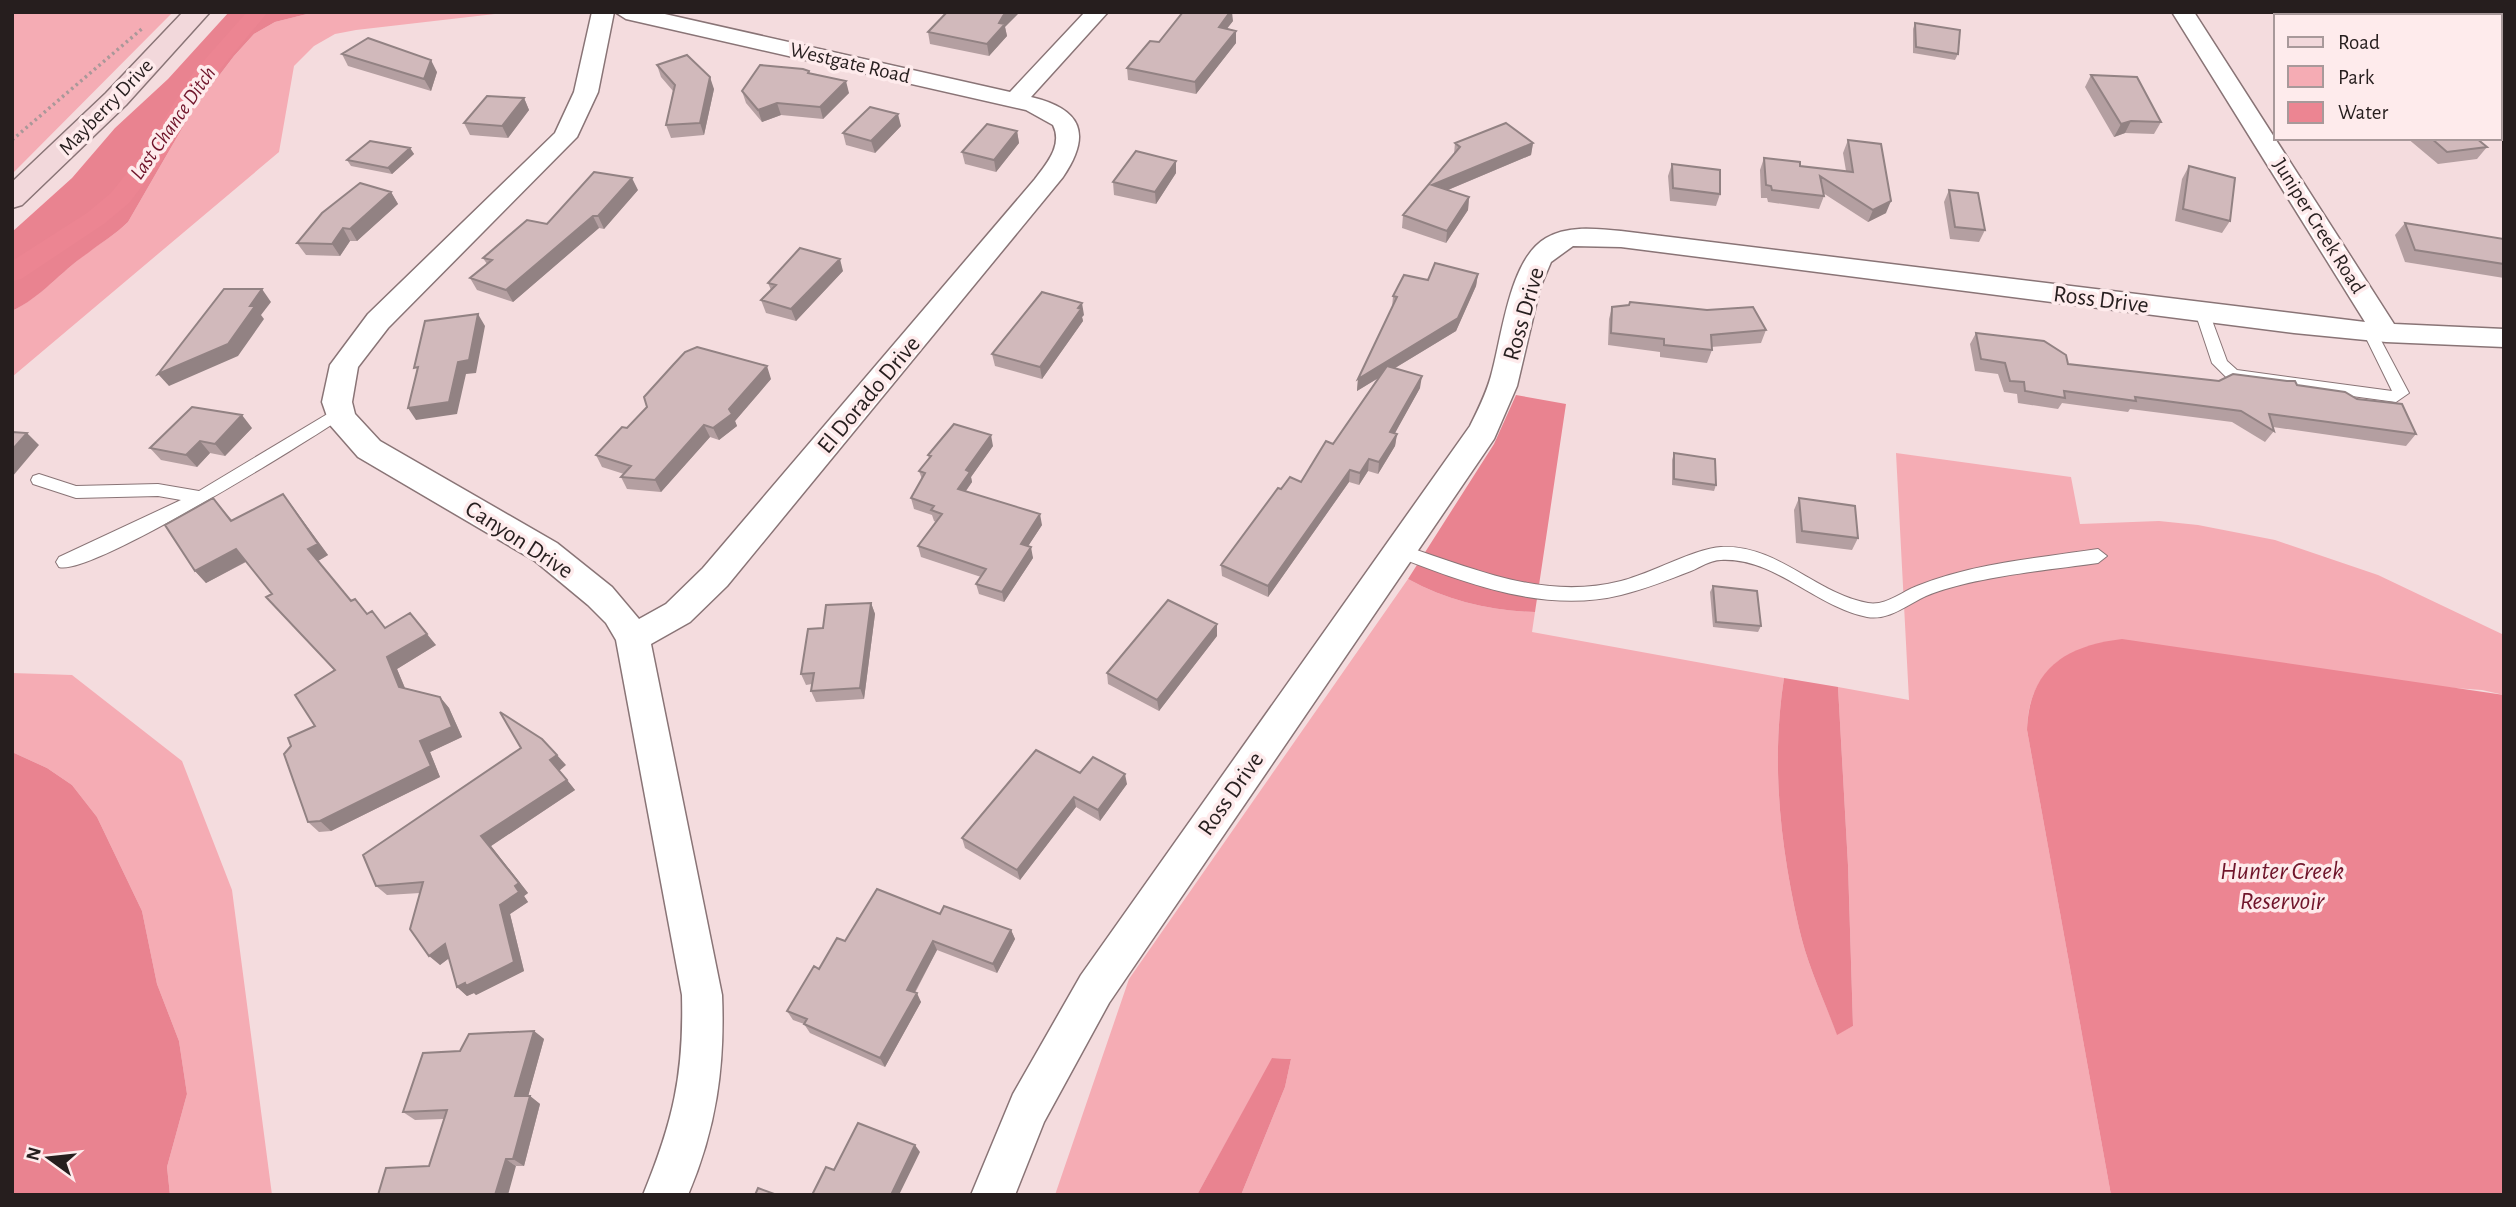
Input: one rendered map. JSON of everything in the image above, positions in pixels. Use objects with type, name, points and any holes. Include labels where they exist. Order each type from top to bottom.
[{"type":"main road","name":"Mayberry Drive","points":[[12,199],[116,99],[197,12]]},
{"type":"street","points":[[339,412],[338,384],[344,365],[356,346],[378,321],[547,157],[576,119],[589,91],[603,12]]},
{"type":"street","name":"Westgate Road","points":[[626,12],[1016,100],[1047,109],[1069,125]]},
{"type":"street","points":[[1016,100],[1097,12]]},
{"type":"street","name":"Juniper Creek Road","points":[[2183,12],[2378,333]]},
{"type":"street","name":"El Dorado Drive","points":[[634,638],[678,613],[698,595],[845,425],[1056,170],[1069,145],[1069,125]]},
{"type":"street","name":"Ross Drive","points":[[993,1195],[1028,1109],[1095,989],[1483,431],[1504,383],[1536,266],[1548,248],[1559,241],[1577,238],[1621,239],[2378,333],[2504,338]]},
{"type":"street","name":"Canyon Drive","points":[[339,412],[352,434],[369,449],[546,552],[600,596],[618,614],[634,638],[703,1009],[705,1050],[702,1085],[691,1129],[664,1195]]},
{"type":"lane","points":[[2202,312],[2220,363],[2233,375],[2396,397],[2401,393],[2378,333]]},
{"type":"lane","points":[[65,562],[129,535],[200,497],[293,445],[339,412]]},
{"type":"lane","points":[[39,480],[76,492],[158,490],[200,497]]},
{"type":"lane","points":[[1401,551],[1447,569],[1522,589],[1601,594],[1657,578],[1720,552],[1746,555],[1849,605],[1871,611],[1891,607],[1916,593],[1971,576],[2098,556]]},
{"type":"path","points":[[13,139],[104,58],[147,25]]},
{"type":"green space","points":[[12,12],[173,12],[12,174]]},
{"type":"green space","points":[[315,12],[513,12],[356,30],[335,34],[314,46],[294,66],[279,152],[12,377],[12,311],[33,298],[128,222],[192,111],[254,34],[275,22]]},
{"type":"green space","points":[[1896,453],[2071,477],[2080,524],[2159,521],[2198,525],[2275,540],[2378,575],[2504,635],[2504,695],[2482,690],[2059,660],[2044,675],[2029,709],[2027,730],[2111,1195],[1241,1195],[1285,1087],[1291,1059],[1273,1058],[1197,1195],[1055,1195],[1129,979],[1408,579],[1470,603],[1502,610],[1535,612],[1532,632],[1784,678],[1778,772],[1782,835],[1792,897],[1806,955],[1837,1034],[1853,1026],[1848,865],[1838,687],[1909,700]]},
{"type":"green space","points":[[12,673],[72,675],[182,761],[232,890],[272,1195],[170,1195],[167,1167],[187,1094],[179,1041],[157,984],[142,911],[97,817],[72,785],[47,768],[12,752]]},
{"type":"shaded area","points":[[229,12],[315,12],[275,22],[254,34],[192,111],[128,222],[33,299],[12,311],[12,232],[72,178],[115,128],[168,79]]},
{"type":"shaded area","points":[[1516,395],[1566,404],[1535,612],[1502,610],[1470,603],[1408,579],[1494,444]]},
{"type":"shaded area","points":[[1784,678],[1838,687],[1848,865],[1853,1026],[1837,1035],[1802,941],[1782,835],[1778,741]]},
{"type":"shaded area","points":[[12,752],[47,768],[72,785],[97,817],[142,911],[157,984],[179,1041],[187,1094],[167,1167],[170,1195],[12,1195]]},
{"type":"shaded area","points":[[1272,1058],[1291,1059],[1285,1087],[1241,1195],[1197,1195]]},
{"type":"water","name":"Hunter Creek Reservoir","points":[[2122,639],[2504,695],[2504,1195],[2111,1195],[2027,730],[2029,709],[2035,691],[2054,664],[2083,648]]},
{"type":"building","points":[[947,12],[1006,12],[999,23],[1005,24],[987,44],[928,32]]},
{"type":"building","points":[[1183,12],[1230,12],[1219,27],[1236,31],[1195,82],[1127,68],[1150,41],[1159,42]]},
{"type":"building","points":[[2289,12],[2337,14],[2290,14]]},
{"type":"building","points":[[1915,23],[1960,30],[1958,54],[1916,47]]},
{"type":"building","points":[[368,38],[431,60],[424,79],[342,54]]},
{"type":"building","points":[[687,55],[710,77],[700,123],[666,125],[675,85],[657,65]]},
{"type":"building","points":[[760,65],[803,69],[809,71],[808,73],[846,81],[820,107],[777,103],[758,110],[742,91]]},
{"type":"building","points":[[2091,75],[2137,77],[2161,122],[2131,121],[2121,124]]},
{"type":"building","points":[[487,96],[524,98],[502,126],[464,123]]},
{"type":"building","points":[[870,107],[898,114],[871,141],[843,133]]},
{"type":"building","points":[[1506,123],[1533,143],[1432,185],[1469,197],[1447,231],[1403,215],[1460,147],[1455,143]]},
{"type":"building","points":[[987,124],[1017,131],[994,160],[962,152]]},
{"type":"building","points":[[1848,140],[1881,144],[1891,201],[1873,210],[1820,176],[1824,196],[1772,190],[1771,186],[1766,185],[1764,158],[1800,162],[1800,166],[1853,172]]},
{"type":"building","points":[[2433,140],[2478,140],[2487,147],[2447,152]]},
{"type":"building","points":[[370,141],[410,148],[388,168],[347,160]]},
{"type":"building","points":[[1136,151],[1176,161],[1155,192],[1113,182]]},
{"type":"building","points":[[1672,164],[1720,170],[1720,194],[1673,188]]},
{"type":"building","points":[[2189,166],[2235,178],[2230,221],[2183,209]]},
{"type":"building","points":[[594,172],[632,178],[598,216],[593,216],[506,290],[470,278],[492,260],[483,258],[527,220],[547,224]]},
{"type":"building","points":[[360,183],[391,192],[350,229],[343,228],[332,244],[297,243],[322,213]]},
{"type":"building","points":[[1949,190],[1978,193],[1985,230],[1955,227]]},
{"type":"building","points":[[2405,223],[2504,239],[2504,264],[2415,250]]},
{"type":"building","points":[[800,248],[840,259],[791,309],[761,300],[776,285],[768,283]]},
{"type":"building","points":[[1435,263],[1478,274],[1458,318],[1358,379],[1397,297],[1393,296],[1404,275],[1428,280]]},
{"type":"building","points":[[224,289],[262,289],[250,306],[255,306],[228,344],[158,374]]},
{"type":"building","points":[[1042,292],[1082,303],[1078,308],[1081,309],[1040,367],[992,354]]},
{"type":"building","points":[[1630,302],[1707,310],[1753,307],[1766,330],[1711,335],[1712,350],[1664,345],[1664,339],[1611,333],[1612,307],[1629,305]]},
{"type":"building","points":[[478,314],[469,360],[458,362],[449,402],[408,408],[425,321]]},
{"type":"building","points":[[1976,333],[2044,341],[2066,355],[2068,364],[2219,381],[2233,374],[2295,381],[2297,385],[2345,392],[2357,399],[2402,404],[2416,434],[2269,414],[2274,431],[2241,411],[2135,397],[2136,401],[2064,391],[2065,398],[2025,391],[2024,382],[2010,381],[2005,363],[1981,359]]},
{"type":"building","points":[[697,347],[767,366],[729,409],[732,414],[713,428],[704,425],[655,480],[621,477],[631,466],[596,455],[622,427],[627,428],[647,407],[644,397],[685,352]]},
{"type":"building","points":[[1387,366],[1422,376],[1390,432],[1397,434],[1379,462],[1369,459],[1360,473],[1350,470],[1268,586],[1221,565],[1278,488],[1281,489],[1290,477],[1301,482],[1326,441],[1333,444]]},
{"type":"building","points":[[192,407],[242,415],[215,444],[200,441],[186,455],[150,448]]},
{"type":"building","points":[[954,424],[991,435],[966,470],[970,472],[958,489],[1040,514],[1021,544],[1031,547],[1002,592],[976,584],[986,569],[918,546],[942,514],[931,510],[934,506],[911,498],[925,473],[919,471],[931,456],[928,455]]},
{"type":"building","points":[[12,432],[27,433],[12,450]]},
{"type":"building","points":[[1674,453],[1715,459],[1716,485],[1674,479]]},
{"type":"building","points":[[283,494],[318,544],[308,549],[351,601],[355,599],[367,614],[372,611],[385,628],[410,613],[427,634],[387,657],[399,687],[440,697],[452,727],[420,741],[431,766],[320,821],[308,822],[284,754],[291,746],[288,738],[315,726],[295,695],[335,670],[266,597],[272,594],[236,549],[195,571],[165,525],[213,498],[231,521]]},
{"type":"building","points":[[1799,498],[1855,506],[1858,538],[1802,531]]},
{"type":"building","points":[[1713,586],[1757,591],[1761,626],[1716,622]]},
{"type":"building","points":[[1168,600],[1217,624],[1157,700],[1107,673]]},
{"type":"building","points":[[871,603],[860,688],[811,691],[814,673],[801,674],[808,629],[823,628],[826,605]]},
{"type":"building","points":[[500,712],[542,739],[557,755],[550,760],[567,780],[481,836],[519,883],[515,886],[519,892],[500,905],[514,962],[466,986],[465,983],[457,987],[445,944],[429,956],[410,929],[423,882],[376,886],[363,855],[521,748]]},
{"type":"building","points":[[1036,750],[1080,773],[1093,757],[1125,774],[1098,810],[1074,797],[1017,870],[962,838]]},
{"type":"building","points":[[877,889],[940,914],[944,906],[1011,930],[993,964],[933,941],[907,990],[917,993],[880,1058],[804,1024],[807,1019],[787,1011],[814,966],[819,969],[837,938],[845,941]]},
{"type":"building","points":[[534,1031],[515,1096],[530,1096],[513,1159],[506,1159],[495,1195],[378,1195],[386,1168],[429,1166],[447,1110],[403,1112],[423,1053],[460,1051],[469,1034]]},
{"type":"building","points":[[858,1123],[915,1145],[891,1195],[812,1195],[826,1167],[834,1170]]},
{"type":"building","points":[[758,1188],[777,1195],[755,1195]]},
{"type":"waterway","name":"Last Chance Ditch","points":[[12,273],[96,218],[120,198],[154,155],[201,78],[258,12]]}]
